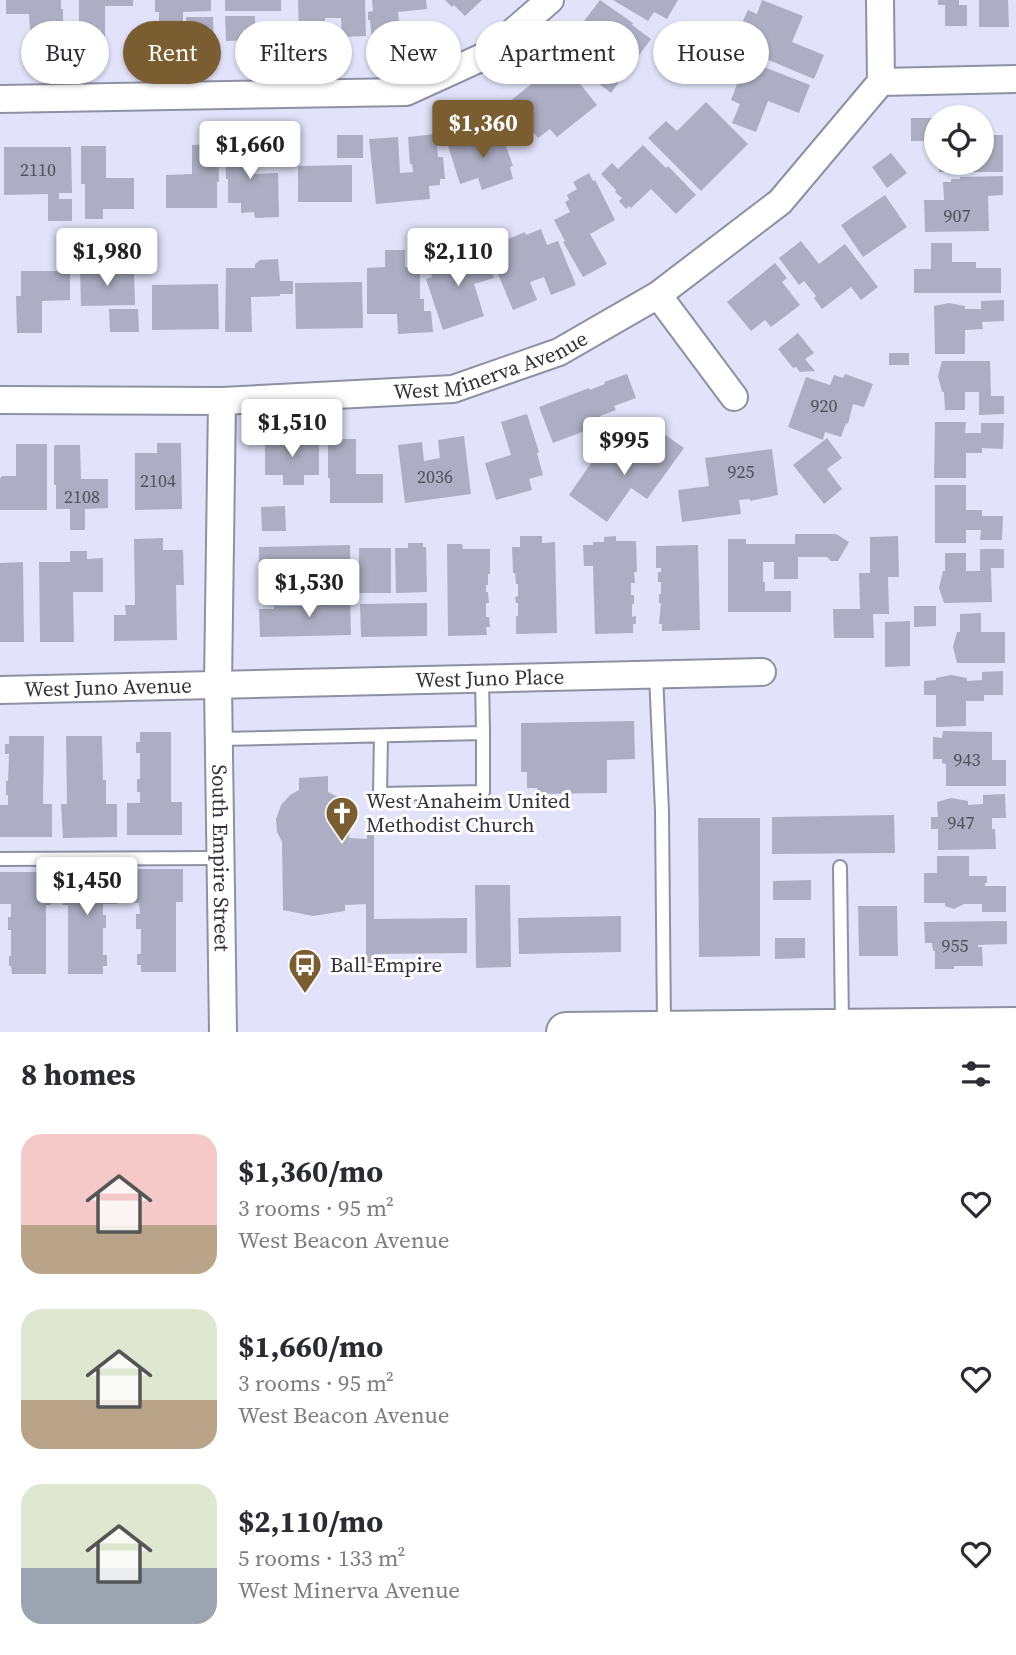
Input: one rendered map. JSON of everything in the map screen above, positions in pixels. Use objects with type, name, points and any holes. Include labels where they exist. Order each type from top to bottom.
[{"type":"main road","points":[[566,1032],[974,1030],[1016,1027]]},
{"type":"street","points":[[0,99],[406,92],[485,56],[550,0]]},
{"type":"street","points":[[880,0],[881,82],[1016,79]]},
{"type":"street","name":"West Minerva Avenue","points":[[0,400],[222,401],[453,389],[559,352],[658,295],[780,202],[881,82]]},
{"type":"street","points":[[658,295],[734,397]]},
{"type":"street","name":"South Empire Street","points":[[222,401],[218,684],[223,1032]]},
{"type":"street","name":"West Juno Place","points":[[218,684],[762,672]]},
{"type":"street","name":"West Juno Avenue","points":[[0,690],[218,684]]},
{"type":"lane","points":[[656,674],[662,811],[664,1031]]},
{"type":"lane","points":[[382,736],[380,794],[483,792],[482,678]]},
{"type":"lane","points":[[219,739],[483,733]]},
{"type":"lane","points":[[0,859],[221,858]]},
{"type":"lane","points":[[840,867],[842,1029]]},
{"type":"building","points":[[6,0],[61,0],[63,21],[29,21],[29,14],[6,14]]},
{"type":"building","points":[[79,0],[133,0],[133,6],[105,6],[105,21],[79,21]]},
{"type":"building","points":[[155,0],[211,0],[211,11],[183,12],[183,21],[159,21],[159,12],[155,12]]},
{"type":"building","points":[[225,0],[281,0],[281,11],[225,11]]},
{"type":"building","points":[[298,0],[365,0],[366,36],[352,37],[352,21],[341,21],[341,18],[299,21]]},
{"type":"building","points":[[372,0],[426,0],[427,9],[398,12],[399,21],[370,21],[368,12],[373,11]]},
{"type":"building","points":[[445,0],[482,0],[465,16]]},
{"type":"building","points":[[600,0],[630,21],[584,21]]},
{"type":"building","points":[[613,0],[678,0],[667,19],[654,12],[648,21]]},
{"type":"building","points":[[762,0],[803,16],[792,42],[824,55],[814,79],[769,60],[769,21],[743,21],[748,10],[757,14]]},
{"type":"building","points":[[938,0],[959,0],[959,5],[967,5],[967,26],[945,26],[945,5],[938,5]]},
{"type":"building","points":[[979,0],[1008,0],[1009,27],[979,27]]},
{"type":"building","points":[[225,16],[255,16],[255,21],[235,21],[235,41],[226,41]]},
{"type":"building","points":[[186,17],[213,17],[213,21],[186,21]]},
{"type":"building","points":[[639,30],[651,39],[639,55]]},
{"type":"building","points":[[769,69],[810,85],[799,113],[768,101],[756,132],[732,123],[740,104],[731,100],[737,84],[769,84]]},
{"type":"building","points":[[531,84],[580,84],[597,105],[557,137],[550,129],[538,138],[509,102]]},
{"type":"building","points":[[599,84],[618,84],[611,93]]},
{"type":"building","points":[[501,100],[509,123],[481,131],[474,108]]},
{"type":"building","points":[[706,102],[748,144],[701,191],[648,138],[666,121],[677,131]]},
{"type":"building","points":[[911,118],[924,118],[924,141],[911,141]]},
{"type":"building","points":[[500,129],[513,166],[510,167],[513,179],[482,190],[478,178],[460,184],[448,146]]},
{"type":"building","points":[[436,134],[438,157],[443,157],[445,179],[440,179],[440,185],[429,186],[430,199],[376,204],[369,139],[398,137],[400,173],[413,172],[408,137]]},
{"type":"building","points":[[337,135],[363,135],[363,158],[337,158]]},
{"type":"building","points":[[994,135],[1003,135],[1003,172],[994,172]]},
{"type":"building","points":[[252,138],[253,174],[278,173],[279,217],[255,218],[254,212],[241,213],[241,203],[228,203],[225,139]]},
{"type":"building","points":[[218,144],[217,208],[166,208],[166,175],[192,174],[192,145]]},
{"type":"building","points":[[643,145],[696,195],[676,214],[651,189],[631,208],[629,206],[626,209],[619,201],[622,198],[601,174],[612,163],[618,169]]},
{"type":"building","points":[[81,146],[106,146],[106,178],[134,178],[134,209],[103,209],[103,219],[85,219]]},
{"type":"building","points":[[4,147],[71,147],[72,193],[59,193],[59,199],[72,199],[72,221],[48,221],[48,194],[4,195]]},
{"type":"building","points":[[891,153],[907,173],[887,188],[872,167]]},
{"type":"building","points":[[352,165],[352,202],[298,202],[298,166]]},
{"type":"building","points":[[589,173],[615,220],[590,234],[607,264],[583,277],[554,220],[570,212],[565,202],[569,200],[567,195],[577,189],[573,182]]},
{"type":"building","points":[[1003,176],[1003,195],[988,196],[989,231],[925,232],[924,200],[944,200],[943,182],[951,182],[951,179],[960,177]]},
{"type":"building","points":[[885,195],[907,227],[863,257],[841,225]]},
{"type":"building","points":[[541,229],[547,245],[558,241],[576,285],[551,295],[544,277],[530,282],[537,300],[513,310],[495,267],[497,266],[490,247],[525,232],[526,235]]},
{"type":"building","points":[[801,241],[819,264],[845,244],[878,287],[861,300],[851,287],[822,309],[804,281],[799,285],[779,258]]},
{"type":"building","points":[[931,243],[952,243],[952,262],[976,262],[976,268],[1001,268],[1001,293],[914,293],[914,269],[931,269]]},
{"type":"building","points":[[385,250],[405,250],[405,267],[420,267],[420,299],[424,299],[424,311],[431,311],[433,332],[398,334],[397,314],[367,314],[367,268],[385,267]]},
{"type":"building","points":[[458,253],[461,262],[486,253],[494,278],[474,284],[484,316],[443,330],[426,279],[432,277],[428,262]]},
{"type":"building","points":[[278,259],[280,281],[293,281],[293,294],[251,297],[252,332],[225,332],[226,268],[255,268],[255,264],[260,260]]},
{"type":"building","points":[[775,263],[787,278],[782,282],[800,305],[771,327],[765,320],[751,331],[727,302]]},
{"type":"building","points":[[80,270],[134,270],[135,305],[81,306]]},
{"type":"building","points":[[21,271],[70,271],[70,300],[42,301],[42,333],[17,333],[16,296],[21,296]]},
{"type":"building","points":[[362,282],[363,328],[296,329],[295,283]]},
{"type":"building","points":[[218,284],[219,329],[152,330],[152,285]]},
{"type":"building","points":[[1004,300],[1004,321],[982,322],[983,329],[965,330],[965,354],[935,354],[934,306],[949,303],[965,306],[965,309],[981,309],[981,301]]},
{"type":"building","points":[[109,309],[138,309],[139,332],[110,332]]},
{"type":"building","points":[[798,333],[814,353],[805,359],[815,371],[800,372],[796,367],[793,368],[778,349]]},
{"type":"building","points":[[889,353],[909,353],[909,365],[889,365]]},
{"type":"building","points":[[942,361],[990,361],[991,396],[1004,396],[1004,414],[979,415],[979,392],[965,392],[965,410],[945,410],[944,392],[938,376]]},
{"type":"building","points":[[627,374],[636,398],[614,406],[616,410],[600,416],[603,424],[553,443],[539,407]]},
{"type":"building","points":[[845,374],[873,384],[864,407],[853,404],[848,424],[846,423],[841,437],[825,432],[823,440],[788,427],[806,377],[830,385],[834,375],[843,378]]},
{"type":"building","points":[[527,414],[543,475],[529,479],[532,490],[496,500],[485,463],[511,455],[501,422]]},
{"type":"building","points":[[935,422],[966,422],[965,433],[981,433],[981,423],[1004,423],[1003,449],[982,448],[982,453],[966,453],[966,478],[934,478]]},
{"type":"building","points":[[664,434],[684,448],[647,499],[631,488],[607,522],[569,495],[596,456],[607,464],[620,445],[644,462]]},
{"type":"building","points":[[464,436],[471,494],[405,503],[398,445],[422,442],[424,461],[440,458],[438,440]]},
{"type":"building","points":[[265,438],[319,438],[319,475],[304,475],[304,485],[283,485],[283,475],[265,475]]},
{"type":"building","points":[[827,438],[842,458],[827,469],[842,489],[824,504],[793,465]]},
{"type":"building","points":[[328,439],[356,439],[356,474],[383,474],[383,503],[330,503]]},
{"type":"building","points":[[157,443],[181,443],[182,509],[135,510],[135,453],[157,453]]},
{"type":"building","points":[[16,444],[47,444],[47,510],[0,510],[0,478],[16,476]]},
{"type":"building","points":[[55,445],[80,445],[81,479],[108,479],[108,508],[85,509],[85,530],[70,530],[70,509],[56,509]]},
{"type":"building","points":[[772,449],[778,495],[750,501],[739,500],[741,514],[682,522],[678,490],[709,486],[705,458]]},
{"type":"building","points":[[935,485],[966,485],[966,510],[982,510],[982,516],[1003,516],[1002,540],[980,540],[981,530],[966,530],[966,543],[935,543]]},
{"type":"building","points":[[285,506],[286,531],[262,531],[261,507]]},
{"type":"building","points":[[795,534],[836,534],[849,542],[838,561],[831,561],[827,557],[798,557],[798,579],[774,579],[774,562],[763,562],[765,591],[791,591],[791,612],[728,612],[728,539],[746,539],[746,544],[795,544]]},
{"type":"building","points":[[520,536],[542,536],[542,543],[555,542],[557,633],[516,634],[518,603],[515,597],[518,596],[518,584],[513,573],[512,547],[520,547]]},
{"type":"building","points":[[616,536],[616,541],[636,541],[637,572],[634,572],[635,583],[631,583],[631,595],[634,595],[632,617],[636,616],[636,624],[633,624],[633,633],[595,634],[593,566],[584,566],[583,545],[604,542],[604,537]]},
{"type":"building","points":[[898,536],[899,577],[888,577],[889,614],[873,614],[874,638],[834,638],[833,609],[860,609],[859,573],[870,573],[870,537]]},
{"type":"building","points":[[163,538],[163,550],[183,550],[184,585],[176,585],[177,640],[114,641],[114,615],[126,615],[125,605],[135,605],[134,539]]},
{"type":"building","points":[[408,543],[423,543],[423,547],[426,547],[427,592],[396,593],[395,548],[408,548]]},
{"type":"building","points":[[447,544],[462,544],[463,549],[490,549],[490,574],[486,585],[489,603],[486,603],[486,617],[489,617],[490,627],[486,627],[487,635],[448,636]]},
{"type":"building","points":[[350,545],[350,586],[322,587],[321,574],[304,577],[259,576],[259,547]]},
{"type":"building","points":[[698,545],[700,630],[662,631],[662,624],[659,624],[661,582],[658,582],[661,568],[656,568],[656,546]]},
{"type":"building","points":[[359,548],[391,548],[391,593],[359,593]]},
{"type":"building","points":[[980,549],[1004,549],[1004,568],[991,568],[992,602],[944,603],[939,588],[945,571],[945,553],[966,553],[966,571],[980,571]]},
{"type":"building","points":[[70,551],[87,551],[87,559],[103,558],[103,592],[73,592],[74,642],[40,642],[39,562],[70,562]]},
{"type":"building","points":[[23,562],[24,642],[0,642],[0,563]]},
{"type":"building","points":[[320,594],[350,594],[351,635],[260,637],[259,609],[274,609],[274,606],[320,606]]},
{"type":"building","points":[[427,603],[427,636],[361,637],[360,604]]},
{"type":"building","points":[[914,606],[936,606],[936,626],[914,627]]},
{"type":"building","points":[[981,613],[981,632],[1005,632],[1005,663],[957,663],[953,647],[957,632],[960,632],[960,614]]},
{"type":"building","points":[[910,621],[910,666],[885,667],[885,622]]},
{"type":"building","points":[[1003,671],[1003,695],[984,695],[984,701],[966,701],[966,726],[936,727],[936,695],[924,695],[924,681],[951,675],[967,678],[967,681],[982,680],[982,672]]},
{"type":"building","points":[[634,721],[635,759],[607,760],[607,793],[538,794],[537,788],[527,788],[527,772],[521,772],[521,723]]},
{"type":"building","points":[[943,731],[992,732],[992,760],[1006,760],[1006,786],[946,786],[946,764],[942,763],[942,759],[933,759],[933,737],[942,738]]},
{"type":"building","points":[[140,732],[171,732],[171,802],[182,802],[182,835],[127,835],[127,803],[140,803],[137,779],[140,779],[140,753],[136,753],[136,742],[140,742]]},
{"type":"building","points":[[9,736],[44,736],[43,804],[52,804],[52,837],[0,837],[0,805],[8,805],[6,781],[9,754],[5,754],[5,744],[9,744]]},
{"type":"building","points":[[66,736],[102,736],[106,804],[117,804],[117,837],[63,838],[61,804],[67,804]]},
{"type":"building","points":[[328,776],[328,792],[340,798],[348,809],[349,838],[367,839],[367,817],[374,817],[374,919],[467,918],[467,953],[374,954],[374,965],[366,965],[366,904],[345,905],[345,911],[313,916],[283,910],[282,842],[277,832],[276,819],[281,805],[299,790],[299,778]]},
{"type":"building","points":[[1005,794],[1006,818],[992,818],[996,849],[938,850],[938,829],[931,829],[931,817],[938,817],[937,802],[951,798],[968,801],[968,805],[983,804],[983,795]]},
{"type":"building","points":[[894,815],[895,853],[772,854],[772,817]]},
{"type":"building","points":[[698,818],[760,818],[760,956],[699,957]]},
{"type":"building","points":[[937,856],[969,856],[969,876],[987,876],[985,886],[1006,886],[1006,912],[982,912],[982,904],[964,904],[954,909],[945,906],[945,903],[924,903],[924,873],[937,873]]},
{"type":"building","points":[[127,869],[183,869],[183,902],[176,902],[176,972],[141,972],[141,965],[137,965],[137,954],[141,954],[141,929],[136,929],[136,914],[140,914],[139,903],[128,903]]},
{"type":"building","points":[[61,871],[117,871],[117,904],[103,904],[106,928],[103,928],[103,955],[107,955],[107,966],[103,966],[103,974],[68,974],[68,905],[63,905],[61,900]]},
{"type":"building","points":[[0,872],[51,872],[51,905],[46,905],[46,974],[12,974],[9,966],[11,930],[8,930],[11,904],[0,904]]},
{"type":"building","points":[[811,880],[811,900],[773,900],[773,881]]},
{"type":"building","points":[[475,885],[510,885],[511,967],[476,968]]},
{"type":"building","points":[[858,906],[897,906],[898,956],[859,956]]},
{"type":"building","points":[[621,916],[621,952],[519,954],[518,918]]},
{"type":"building","points":[[1007,921],[1007,944],[978,945],[982,947],[983,966],[935,969],[935,951],[932,943],[925,943],[924,922]]},
{"type":"building","points":[[775,938],[805,938],[805,958],[775,959]]},
{"type":"place","name":"West Anaheim United Methodist Church","points":[[342,843]]},
{"type":"place","name":"Ball-Empire","points":[[305,995]]}]
